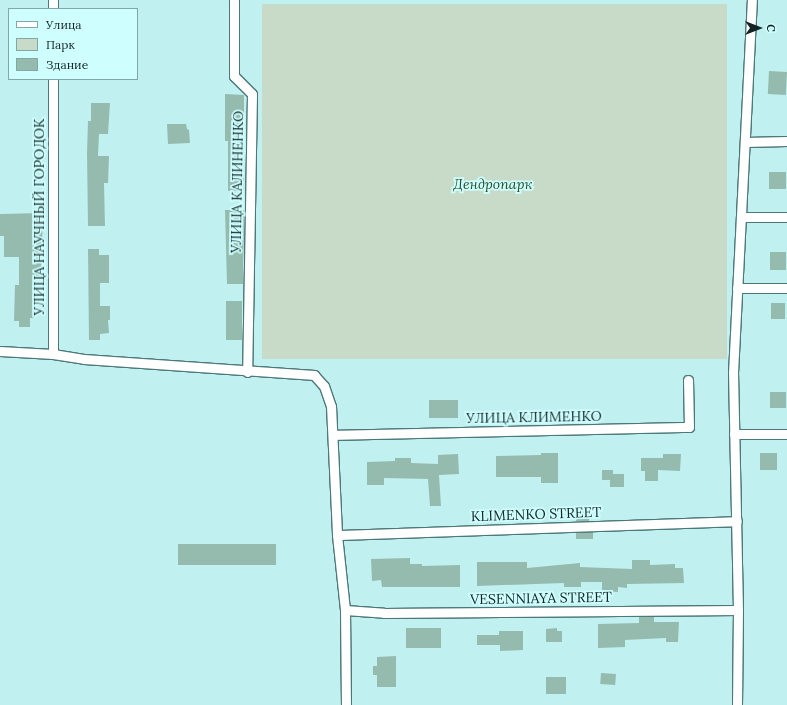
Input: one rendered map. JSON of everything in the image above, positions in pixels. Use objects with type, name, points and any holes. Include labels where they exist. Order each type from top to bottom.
[{"type":"street","name":"УЛИЦА КАЛИНЕНКО","points":[[234,0],[234,76],[252,94],[247,372]]},
{"type":"street","points":[[737,705],[737,521],[733,373],[752,0]]},
{"type":"street","name":"УЛИЦА НАУЧНЫЙ ГОРОДОК","points":[[53,80],[53,354]]},
{"type":"street","points":[[745,142],[787,141]]},
{"type":"street","points":[[741,217],[787,218]]},
{"type":"street","points":[[737,288],[787,288]]},
{"type":"street","points":[[0,351],[53,354],[84,359],[247,372],[301,373],[314,375],[324,386],[332,406],[336,535],[345,610],[346,705]]},
{"type":"street","name":"УЛИЦА КЛИМЕНКО","points":[[333,435],[689,427],[688,380]]},
{"type":"street","points":[[734,434],[787,434]]},
{"type":"street","name":"KLIMENKO STREET","points":[[336,535],[737,521]]},
{"type":"street","name":"VESENNIAYA STREET","points":[[345,610],[384,613],[738,610]]},
{"type":"green space","name":"Дендропарк","points":[[262,4],[727,4],[727,359],[262,359]]},
{"type":"building","points":[[769,71],[787,72],[786,95],[768,94]]},
{"type":"building","points":[[225,94],[244,95],[244,191],[228,191],[228,141],[225,141]]},
{"type":"building","points":[[91,103],[110,103],[108,134],[99,134],[98,156],[109,156],[108,183],[104,183],[105,226],[88,226],[87,153],[88,121],[91,121]]},
{"type":"building","points":[[167,124],[186,124],[187,129],[189,130],[190,143],[168,144]]},
{"type":"building","points":[[769,172],[786,172],[786,189],[769,189]]},
{"type":"building","points":[[225,210],[244,210],[243,284],[227,284]]},
{"type":"building","points":[[43,213],[41,276],[35,276],[34,318],[30,318],[30,327],[19,327],[19,321],[14,321],[15,285],[19,285],[19,257],[4,257],[4,236],[0,236],[0,214]]},
{"type":"building","points":[[88,249],[99,249],[99,255],[109,255],[109,283],[100,283],[100,306],[110,306],[110,320],[108,320],[109,333],[100,334],[100,340],[89,340]]},
{"type":"building","points":[[770,252],[786,252],[786,270],[770,270]]},
{"type":"building","points":[[226,301],[242,301],[242,340],[226,340]]},
{"type":"building","points":[[771,303],[785,303],[785,319],[771,319]]},
{"type":"building","points":[[770,392],[786,392],[786,408],[770,408]]},
{"type":"building","points":[[429,400],[458,400],[458,418],[429,418]]},
{"type":"building","points":[[541,453],[558,453],[558,483],[541,483],[541,477],[496,477],[496,456],[541,455]]},
{"type":"building","points":[[760,453],[777,453],[777,470],[760,470]]},
{"type":"building","points":[[458,454],[459,474],[439,475],[441,506],[430,506],[428,479],[384,478],[384,485],[367,485],[367,462],[395,461],[395,458],[411,458],[411,463],[438,464],[438,455]]},
{"type":"building","points":[[663,454],[681,454],[680,471],[658,470],[658,481],[645,481],[645,471],[641,471],[641,458],[663,458]]},
{"type":"building","points":[[602,470],[613,470],[613,474],[624,474],[624,487],[610,487],[610,480],[602,480]]},
{"type":"building","points":[[576,508],[589,508],[589,521],[576,521]]},
{"type":"building","points":[[593,532],[593,539],[576,539],[576,533]]},
{"type":"building","points":[[178,544],[276,544],[276,565],[178,565]]},
{"type":"building","points":[[410,558],[410,564],[422,564],[422,566],[460,565],[460,587],[382,587],[381,580],[372,581],[371,559]]},
{"type":"building","points":[[632,560],[650,560],[650,565],[675,564],[675,568],[683,568],[684,583],[627,584],[627,588],[618,587],[618,592],[602,591],[602,582],[581,582],[581,587],[564,587],[564,583],[477,586],[477,562],[527,562],[527,568],[580,563],[580,567],[632,569]]},
{"type":"building","points":[[639,617],[654,617],[654,622],[679,622],[678,642],[666,642],[666,638],[625,640],[625,647],[598,648],[598,624],[639,623]]},
{"type":"building","points":[[406,628],[441,628],[441,648],[406,648]]},
{"type":"building","points":[[557,628],[557,631],[562,631],[562,642],[546,642],[546,629]]},
{"type":"building","points":[[499,631],[523,631],[523,650],[500,651],[500,645],[477,645],[477,635],[499,635]]},
{"type":"building","points":[[396,656],[396,687],[377,687],[377,675],[373,675],[373,666],[377,666],[377,657]]},
{"type":"building","points":[[601,673],[616,674],[615,685],[600,684]]},
{"type":"building","points":[[546,677],[566,677],[566,694],[546,694]]}]
